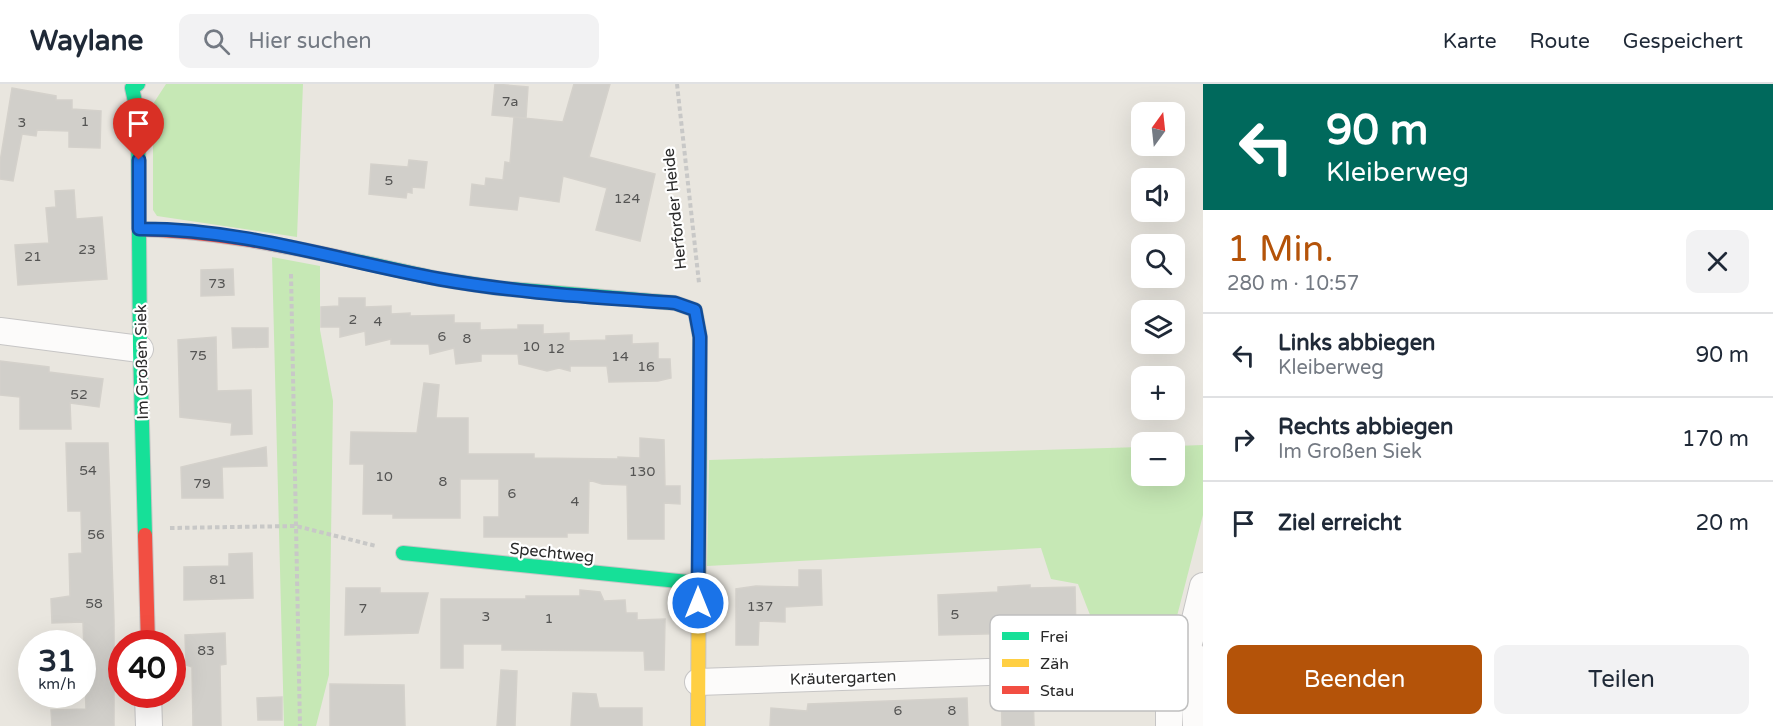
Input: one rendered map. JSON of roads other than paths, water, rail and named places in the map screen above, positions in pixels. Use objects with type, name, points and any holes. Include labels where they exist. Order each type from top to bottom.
[{"type":"street","name":"Im Großen Siek","points":[[132,85],[138,115],[140,349],[147,630]]},
{"type":"street","points":[[139,229],[172,228],[290,246],[438,279],[485,286],[675,303],[695,310],[700,337],[698,726]]},
{"type":"street","points":[[0,331],[140,349]]},
{"type":"street","name":"Spechtweg","points":[[403,553],[698,583]]},
{"type":"street","points":[[1188,646],[1203,586]]},
{"type":"street","points":[[1191,636],[1196,726]]},
{"type":"street","name":"Kräutergarten","points":[[698,682],[988,672]]},
{"type":"street","points":[[148,708],[149,726]]}]
